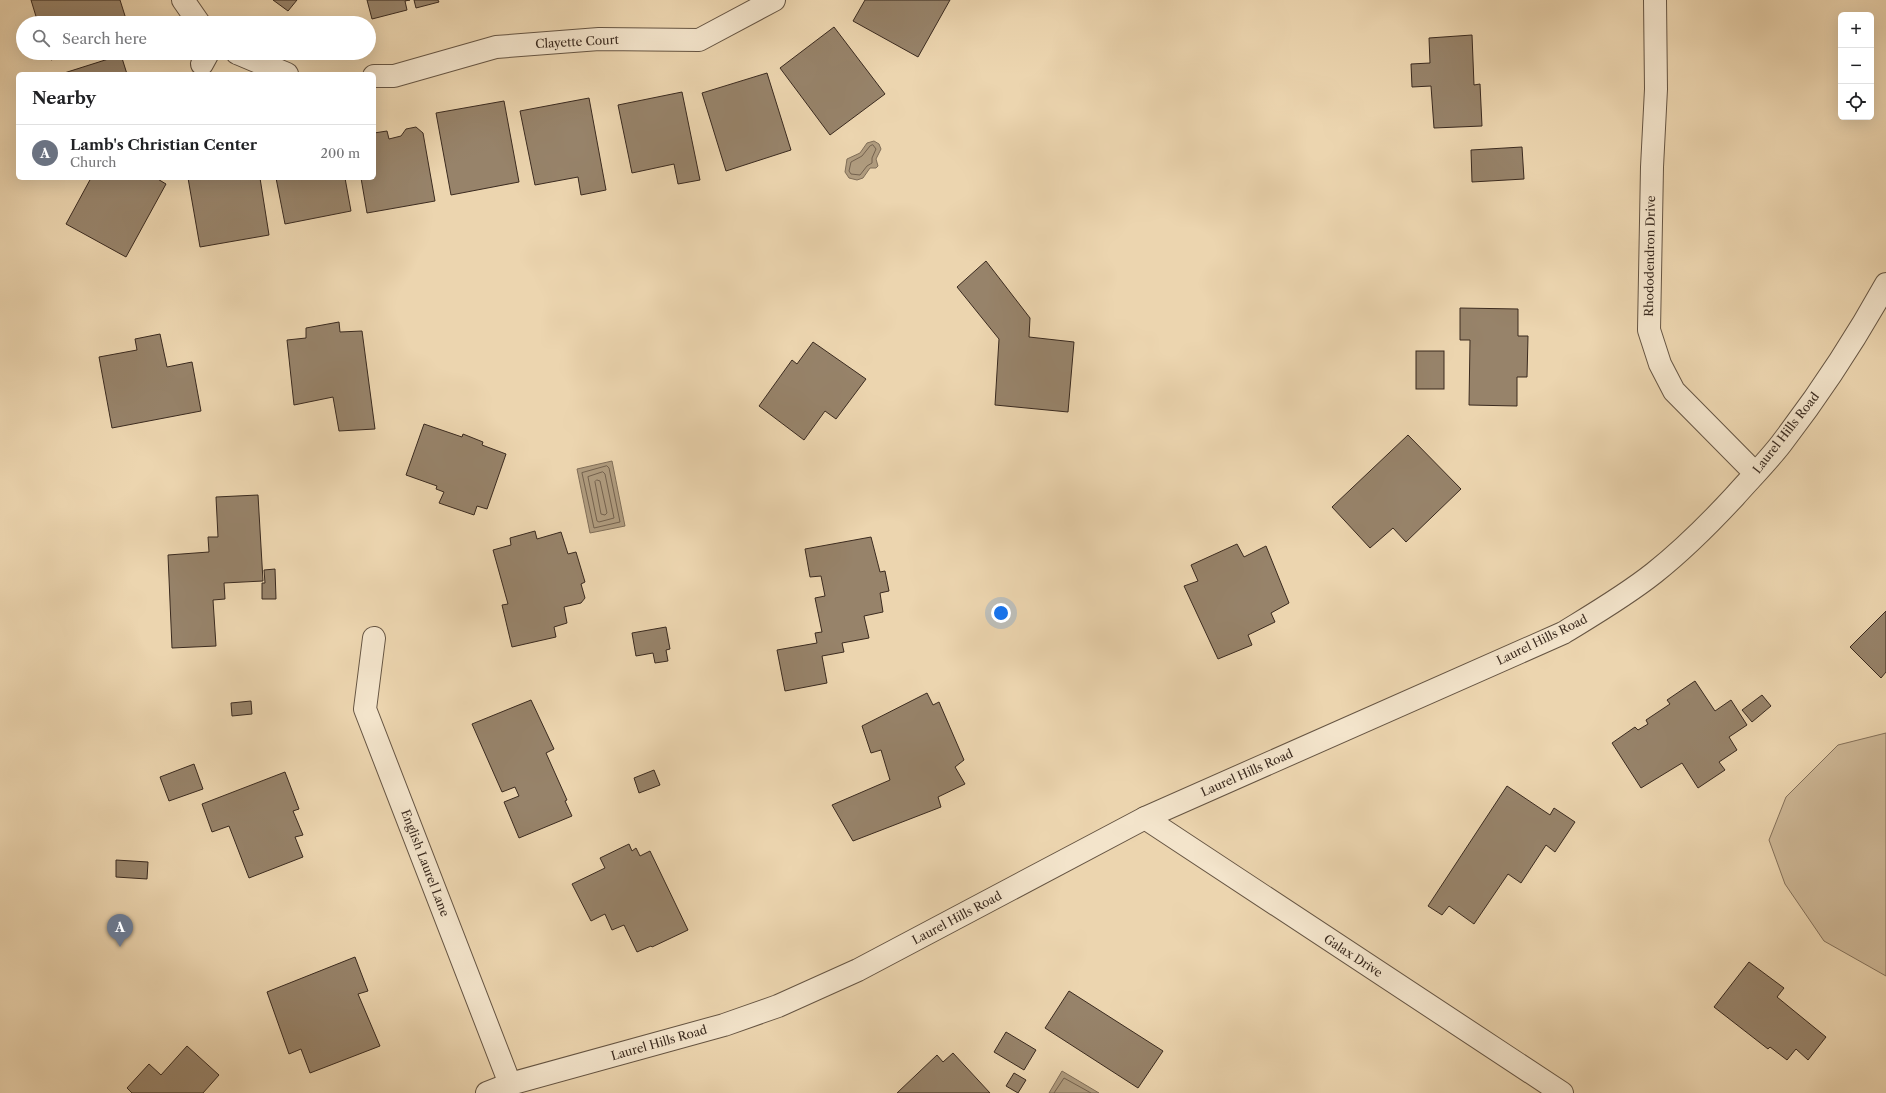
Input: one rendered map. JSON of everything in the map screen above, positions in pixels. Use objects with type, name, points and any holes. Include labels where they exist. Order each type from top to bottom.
[{"type":"street","points":[[182,0],[194,16]]},
{"type":"street","name":"Clayette Court","points":[[376,76],[394,76],[496,47],[599,39],[698,40],[774,0]]},
{"type":"street","name":"Rhododendron Drive","points":[[1655,0],[1656,89],[1652,167],[1649,330],[1660,364],[1674,391],[1755,474]]},
{"type":"street","points":[[254,60],[282,72]]},
{"type":"street","name":"Laurel Hills Road","points":[[487,1093],[510,1084],[724,1025],[778,1006],[858,970],[1145,818],[1563,633],[1617,601],[1654,573],[1697,534],[1755,474],[1781,445],[1845,355],[1886,284]]},
{"type":"street","name":"English Laurel Lane","points":[[374,638],[365,709],[510,1084]]},
{"type":"street","name":"Galax Drive","points":[[1145,818],[1562,1093]]},
{"type":"shaded area","points":[[1886,733],[1886,976],[1824,941],[1785,884],[1769,840],[1786,797],[1838,745]]},
{"type":"water","points":[[874,141],[879,144],[881,149],[876,159],[878,166],[876,168],[870,168],[863,178],[857,180],[849,178],[845,172],[847,159],[860,153],[867,143]]},
{"type":"water","points":[[612,461],[625,526],[590,533],[577,469]]},
{"type":"water","points":[[1062,1071],[1099,1093],[1049,1093]]},
{"type":"building","points":[[31,0],[120,0],[125,16],[36,16]]},
{"type":"building","points":[[273,0],[297,0],[288,11]]},
{"type":"building","points":[[367,0],[410,0],[405,1],[407,10],[376,18],[376,16],[371,16]]},
{"type":"building","points":[[414,0],[438,0],[439,2],[416,8]]},
{"type":"building","points":[[865,0],[950,0],[918,57],[853,21]]},
{"type":"building","points":[[834,27],[885,94],[830,135],[780,68]]},
{"type":"building","points":[[1472,35],[1474,85],[1480,84],[1482,126],[1434,128],[1431,86],[1412,87],[1411,64],[1430,63],[1429,38]]},
{"type":"building","points":[[105,60],[123,60],[126,72],[67,72]]},
{"type":"building","points":[[767,73],[791,150],[726,171],[702,93]]},
{"type":"building","points":[[682,92],[700,180],[678,184],[674,164],[632,173],[618,105]]},
{"type":"building","points":[[589,98],[606,190],[581,195],[578,177],[535,185],[520,111]]},
{"type":"building","points":[[504,101],[519,182],[451,195],[436,113]]},
{"type":"building","points":[[416,127],[423,133],[435,201],[367,213],[361,180],[376,180],[376,133],[387,131],[389,139],[401,136],[406,129]]},
{"type":"building","points":[[1522,147],[1524,179],[1472,182],[1471,150]]},
{"type":"building","points":[[90,180],[159,180],[166,184],[126,257],[66,224]]},
{"type":"building","points":[[188,180],[260,180],[269,235],[200,247]]},
{"type":"building","points":[[276,180],[345,180],[351,211],[285,224]]},
{"type":"building","points":[[986,261],[1030,318],[1029,337],[1074,342],[1068,412],[995,405],[999,339],[957,287]]},
{"type":"building","points":[[1460,308],[1518,309],[1518,336],[1528,336],[1527,377],[1517,377],[1517,406],[1469,405],[1470,340],[1460,340]]},
{"type":"building","points":[[339,322],[340,332],[362,331],[375,429],[339,431],[333,397],[294,405],[287,340],[306,338],[306,328]]},
{"type":"building","points":[[160,334],[167,367],[192,362],[201,411],[112,428],[99,357],[137,350],[135,339]]},
{"type":"building","points":[[813,342],[866,379],[836,419],[825,411],[804,440],[759,406],[792,360],[797,364]]},
{"type":"building","points":[[1416,351],[1444,351],[1444,389],[1416,389]]},
{"type":"building","points":[[424,424],[462,437],[463,434],[483,442],[482,445],[506,454],[487,509],[477,506],[474,515],[439,503],[444,492],[436,489],[437,486],[406,475]]},
{"type":"building","points":[[1408,435],[1461,489],[1406,542],[1393,528],[1370,548],[1332,507]]},
{"type":"building","points":[[258,495],[263,581],[224,583],[225,599],[213,600],[216,646],[172,648],[168,555],[209,552],[208,537],[218,537],[216,497]]},
{"type":"building","points":[[535,531],[537,539],[561,532],[568,554],[576,552],[585,582],[581,584],[585,598],[581,603],[564,607],[567,623],[554,627],[556,637],[512,647],[502,605],[508,604],[493,550],[511,545],[510,538]]},
{"type":"building","points":[[871,537],[880,572],[885,571],[889,591],[880,593],[883,612],[864,616],[869,638],[842,643],[844,652],[822,656],[827,683],[785,691],[777,650],[817,643],[815,633],[822,632],[815,598],[825,596],[821,576],[810,577],[805,549]]},
{"type":"building","points":[[1237,544],[1244,557],[1266,546],[1289,603],[1271,613],[1275,622],[1248,635],[1252,645],[1218,659],[1184,586],[1198,581],[1191,565]]},
{"type":"building","points":[[275,569],[276,599],[262,599],[262,583],[265,583],[264,570]]},
{"type":"building","points":[[1886,611],[1886,672],[1881,678],[1850,647]]},
{"type":"building","points":[[666,627],[670,649],[666,650],[668,661],[655,663],[653,653],[636,656],[632,633]]},
{"type":"building","points":[[1695,681],[1715,711],[1731,700],[1747,725],[1729,737],[1737,750],[1719,762],[1725,770],[1698,788],[1682,763],[1641,788],[1612,743],[1635,727],[1638,730],[1648,724],[1646,720],[1670,704],[1667,700]]},
{"type":"building","points":[[927,693],[933,705],[939,702],[964,760],[955,767],[965,784],[938,797],[941,807],[853,841],[832,805],[890,780],[881,750],[871,753],[862,726]]},
{"type":"building","points":[[1762,695],[1771,706],[1752,722],[1742,710]]},
{"type":"building","points":[[531,700],[554,749],[546,753],[567,800],[565,801],[572,816],[519,838],[504,802],[519,796],[515,787],[502,792],[472,724]]},
{"type":"building","points":[[251,701],[252,714],[232,716],[231,703]]},
{"type":"building","points":[[194,764],[203,789],[169,801],[160,777]]},
{"type":"building","points":[[654,770],[660,785],[639,793],[634,778]]},
{"type":"building","points":[[285,772],[299,809],[293,811],[303,835],[295,837],[303,857],[249,878],[229,826],[212,832],[202,804]]},
{"type":"building","points":[[1507,786],[1550,815],[1554,808],[1575,822],[1555,852],[1546,845],[1521,883],[1508,874],[1474,924],[1449,906],[1442,915],[1428,906]]},
{"type":"building","points":[[629,844],[632,851],[636,848],[640,856],[650,851],[688,930],[652,947],[651,946],[637,952],[624,925],[612,930],[605,914],[591,921],[572,884],[605,868],[600,858]]},
{"type":"building","points":[[116,860],[148,862],[147,879],[116,877]]},
{"type":"building","points":[[355,957],[368,991],[358,994],[380,1046],[310,1073],[301,1049],[289,1054],[267,992]]},
{"type":"building","points":[[1749,962],[1784,988],[1777,997],[1826,1037],[1808,1060],[1796,1049],[1787,1060],[1770,1047],[1768,1049],[1714,1007]]},
{"type":"building","points":[[1069,991],[1163,1051],[1138,1088],[1045,1028]]},
{"type":"building","points":[[1006,1032],[1036,1050],[1024,1070],[994,1052]]},
{"type":"building","points":[[187,1046],[219,1075],[203,1093],[132,1093],[127,1088],[149,1064],[161,1075]]},
{"type":"building","points":[[953,1053],[990,1093],[897,1093],[937,1055],[943,1062]]},
{"type":"building","points":[[1014,1073],[1026,1080],[1018,1093],[1006,1086]]},
{"type":"place","name":"Lamb's Christian Center","points":[[120,947]]}]
